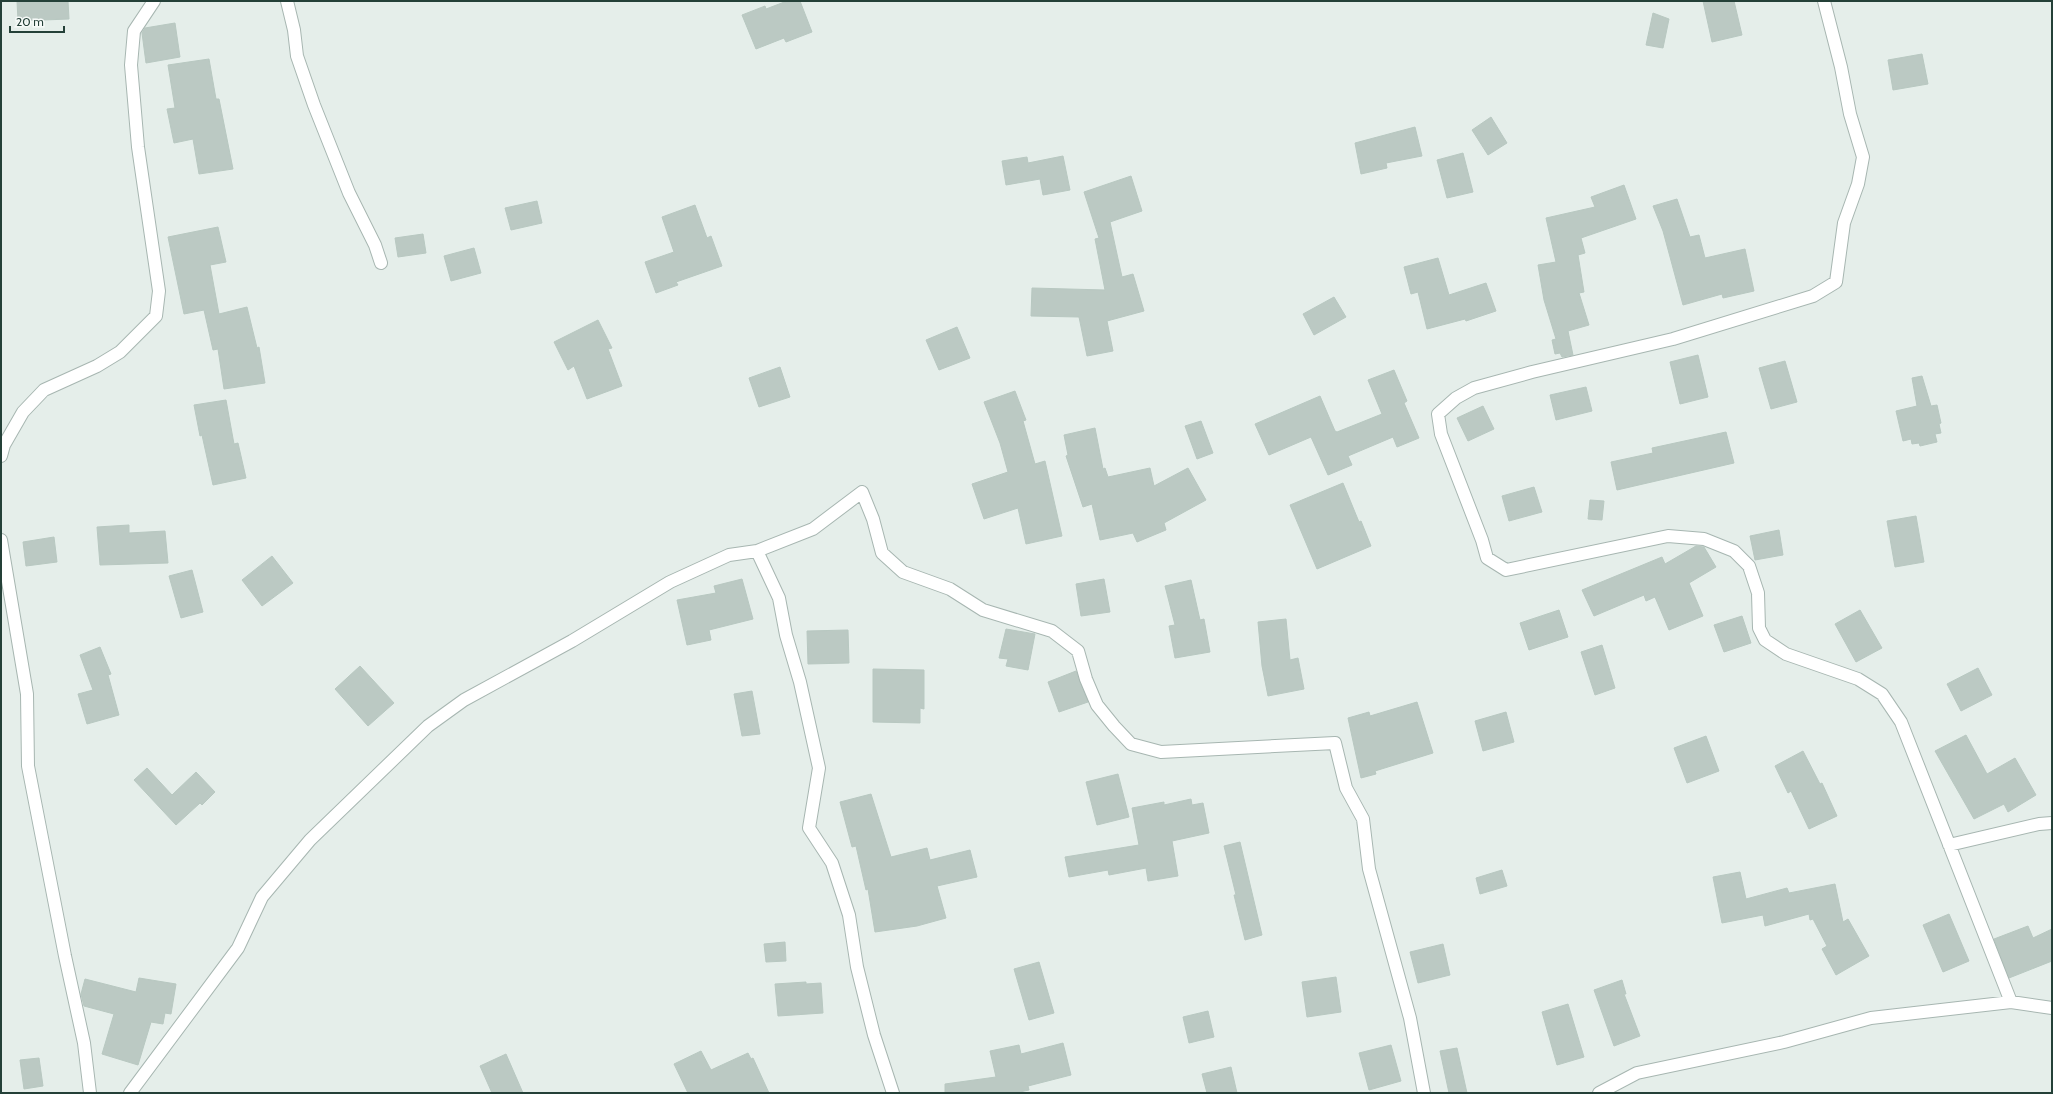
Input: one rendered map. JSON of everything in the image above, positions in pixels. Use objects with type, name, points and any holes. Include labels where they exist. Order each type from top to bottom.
[{"type":"street","points":[[1,456],[4,445],[23,412],[44,390],[97,366],[120,352],[156,316],[159,291],[138,147],[131,65],[134,32],[154,1]]},
{"type":"street","points":[[287,1],[294,30],[297,56],[314,105],[350,193],[375,246],[381,263]]},
{"type":"street","points":[[1824,1],[1841,67],[1850,114],[1863,157],[1858,184],[1844,223],[1836,282],[1813,296],[1673,339],[1532,372],[1474,388],[1456,398],[1438,414],[1441,434],[1482,540],[1487,558],[1506,570],[1668,536],[1704,539],[1734,551],[1749,566],[1758,593],[1759,628],[1765,640],[1786,654],[1858,679],[1882,694],[1901,722],[2011,1002]]},
{"type":"street","points":[[130,1093],[238,948],[262,897],[310,840],[428,726],[464,700],[572,641],[670,582],[729,555],[757,551],[814,530],[862,492],[873,519],[882,553],[903,572],[950,589],[983,610],[1052,631],[1078,651],[1086,680],[1097,705],[1131,744],[1161,752],[1335,743],[1346,788],[1363,818],[1369,869],[1410,1018],[1424,1093]]},
{"type":"street","points":[[1,540],[27,694],[28,766],[65,956],[84,1043],[90,1093]]},
{"type":"street","points":[[757,551],[779,598],[786,635],[800,682],[819,768],[809,828],[832,863],[846,907],[857,967],[874,1035],[894,1093]]},
{"type":"street","points":[[1949,845],[2039,824],[2052,823]]},
{"type":"street","points":[[1599,1093],[1638,1073],[1784,1042],[1871,1018],[2011,1002],[2052,1008]]},
{"type":"building","points":[[17,1],[68,1],[69,19],[18,21]]},
{"type":"building","points":[[787,1],[800,1],[812,32],[786,42],[784,38],[756,49],[742,15],[765,6],[766,9]]},
{"type":"building","points":[[1703,1],[1734,1],[1742,35],[1712,42]]},
{"type":"building","points":[[1653,13],[1669,19],[1663,48],[1646,45]]},
{"type":"building","points":[[175,23],[180,57],[146,63],[142,33],[145,28]]},
{"type":"building","points":[[1922,54],[1928,84],[1893,90],[1888,60]]},
{"type":"building","points":[[209,59],[216,99],[219,99],[233,169],[199,174],[193,139],[174,143],[167,109],[175,108],[168,65]]},
{"type":"building","points":[[1491,117],[1507,143],[1488,155],[1472,130]]},
{"type":"building","points":[[1415,127],[1422,156],[1386,163],[1387,168],[1361,174],[1355,143]]},
{"type":"building","points":[[1463,153],[1473,192],[1447,198],[1437,160]]},
{"type":"building","points":[[1063,156],[1070,190],[1043,195],[1040,179],[1006,185],[1002,161],[1027,157],[1028,163]]},
{"type":"building","points":[[1131,176],[1142,211],[1110,222],[1122,277],[1133,274],[1144,311],[1107,321],[1113,351],[1087,356],[1079,317],[1031,316],[1032,288],[1105,290],[1095,239],[1099,238],[1084,192]]},
{"type":"building","points":[[1624,185],[1636,219],[1581,238],[1585,253],[1578,255],[1584,292],[1579,293],[1589,325],[1568,331],[1573,355],[1562,357],[1560,353],[1555,354],[1552,340],[1556,339],[1544,300],[1538,265],[1556,262],[1546,218],[1595,207],[1591,197]]},
{"type":"building","points":[[1677,199],[1690,237],[1699,235],[1705,258],[1745,249],[1754,291],[1723,298],[1722,294],[1683,305],[1663,231],[1653,206]]},
{"type":"building","points":[[537,201],[542,223],[511,230],[505,208]]},
{"type":"building","points":[[695,205],[707,238],[711,236],[722,266],[676,282],[678,285],[656,293],[645,262],[674,252],[662,217]]},
{"type":"building","points":[[218,227],[226,262],[210,265],[219,314],[247,307],[257,348],[259,347],[265,383],[224,389],[218,349],[213,350],[204,310],[184,314],[168,237]]},
{"type":"building","points":[[423,234],[426,253],[398,257],[395,238]]},
{"type":"building","points":[[474,248],[481,273],[451,281],[444,256]]},
{"type":"building","points":[[1438,258],[1449,295],[1486,283],[1496,311],[1466,321],[1465,319],[1427,329],[1418,292],[1411,294],[1404,267]]},
{"type":"building","points":[[1334,297],[1346,317],[1314,335],[1303,314]]},
{"type":"building","points":[[598,320],[612,348],[608,349],[622,386],[587,399],[574,366],[568,370],[554,342]]},
{"type":"building","points":[[957,327],[970,358],[939,370],[926,340]]},
{"type":"building","points":[[1698,355],[1708,397],[1680,404],[1670,362]]},
{"type":"building","points":[[1785,361],[1797,402],[1771,409],[1759,368]]},
{"type":"building","points":[[780,367],[790,397],[759,407],[749,378]]},
{"type":"building","points":[[1394,370],[1407,401],[1404,403],[1419,438],[1397,447],[1393,437],[1348,456],[1352,465],[1328,475],[1311,437],[1269,455],[1255,424],[1320,396],[1335,431],[1337,432],[1382,414],[1368,380]]},
{"type":"building","points":[[1922,376],[1931,406],[1937,405],[1941,423],[1939,424],[1941,433],[1935,434],[1937,442],[1920,446],[1919,443],[1912,444],[1911,439],[1903,441],[1896,411],[1917,406],[1912,378]]},
{"type":"building","points":[[1586,387],[1592,411],[1556,420],[1550,395]]},
{"type":"building","points":[[1015,391],[1026,420],[1023,421],[1035,464],[1045,461],[1062,536],[1026,544],[1018,508],[984,519],[972,484],[1008,472],[1000,443],[984,402]]},
{"type":"building","points":[[226,400],[234,444],[238,443],[246,478],[213,485],[202,435],[200,436],[194,405]]},
{"type":"building","points":[[1483,406],[1494,429],[1468,441],[1457,418]]},
{"type":"building","points":[[1201,421],[1213,453],[1197,459],[1185,426]]},
{"type":"building","points":[[1095,428],[1103,469],[1105,468],[1108,477],[1150,468],[1154,486],[1188,468],[1206,500],[1164,523],[1166,530],[1137,542],[1133,533],[1100,540],[1092,504],[1083,507],[1066,456],[1068,455],[1064,435]]},
{"type":"building","points":[[1726,432],[1734,463],[1617,490],[1611,462],[1653,453],[1652,448]]},
{"type":"building","points":[[1343,483],[1359,522],[1361,521],[1371,546],[1317,569],[1290,505]]},
{"type":"building","points":[[1534,487],[1542,512],[1509,521],[1502,496]]},
{"type":"building","points":[[1590,500],[1604,501],[1602,520],[1588,519]]},
{"type":"building","points":[[1916,516],[1924,562],[1895,567],[1887,521]]},
{"type":"building","points":[[129,525],[129,533],[165,531],[168,563],[100,565],[97,527]]},
{"type":"building","points":[[1779,530],[1783,555],[1755,560],[1750,536]]},
{"type":"building","points":[[54,537],[57,562],[26,566],[23,542]]},
{"type":"building","points":[[1696,546],[1704,547],[1716,567],[1689,583],[1703,616],[1669,630],[1655,597],[1646,601],[1644,595],[1594,616],[1582,590],[1662,557],[1665,564]]},
{"type":"building","points":[[272,556],[293,583],[262,606],[242,580]]},
{"type":"building","points":[[192,570],[203,612],[181,618],[169,576]]},
{"type":"building","points":[[742,579],[753,619],[709,630],[711,640],[687,645],[677,600],[716,593],[714,586]]},
{"type":"building","points":[[1104,579],[1110,612],[1081,616],[1076,584]]},
{"type":"building","points":[[1191,580],[1200,620],[1204,619],[1210,652],[1175,658],[1169,626],[1175,625],[1165,586]]},
{"type":"building","points":[[1559,610],[1568,637],[1529,650],[1520,623]]},
{"type":"building","points":[[1860,610],[1882,648],[1856,662],[1835,624]]},
{"type":"building","points":[[1742,616],[1751,643],[1724,652],[1714,625]]},
{"type":"building","points":[[1286,619],[1290,660],[1298,658],[1304,689],[1268,696],[1262,666],[1258,622]]},
{"type":"building","points":[[1006,629],[1035,634],[1028,670],[1006,666],[1008,659],[999,658]]},
{"type":"building","points":[[848,630],[849,663],[808,664],[807,631]]},
{"type":"building","points":[[1602,645],[1615,688],[1595,695],[1581,652]]},
{"type":"building","points":[[100,647],[111,674],[108,675],[119,715],[87,724],[78,694],[93,690],[80,655]]},
{"type":"building","points":[[360,666],[394,703],[368,726],[335,689]]},
{"type":"building","points":[[1978,668],[1992,695],[1961,711],[1947,684]]},
{"type":"building","points":[[873,669],[924,670],[924,709],[920,708],[920,723],[873,722]]},
{"type":"building","points":[[1076,671],[1088,702],[1059,712],[1048,682]]},
{"type":"building","points":[[752,691],[760,734],[742,736],[734,694]]},
{"type":"building","points":[[1417,702],[1433,753],[1375,771],[1376,774],[1361,778],[1348,718],[1369,712],[1370,716]]},
{"type":"building","points":[[1506,712],[1514,742],[1483,751],[1475,721]]},
{"type":"building","points":[[1966,735],[1987,774],[2015,758],[2036,795],[2008,812],[2004,804],[1974,819],[1935,751]]},
{"type":"building","points":[[1706,736],[1719,771],[1687,783],[1674,748]]},
{"type":"building","points":[[1803,751],[1820,784],[1822,783],[1837,816],[1809,829],[1791,791],[1788,793],[1775,766]]},
{"type":"building","points":[[147,768],[172,795],[196,772],[215,792],[202,805],[200,803],[176,825],[134,780]]},
{"type":"building","points":[[1118,774],[1129,817],[1097,825],[1086,782]]},
{"type":"building","points":[[871,794],[891,857],[927,848],[930,860],[970,850],[977,877],[937,886],[946,918],[917,926],[875,932],[868,889],[866,890],[856,846],[852,847],[840,802]]},
{"type":"building","points":[[1191,799],[1192,805],[1203,803],[1209,833],[1172,841],[1178,876],[1148,881],[1146,868],[1109,875],[1108,870],[1069,877],[1065,857],[1139,845],[1132,808],[1164,802],[1164,805]]},
{"type":"building","points":[[1240,842],[1262,935],[1245,940],[1224,846]]},
{"type":"building","points":[[1502,870],[1507,886],[1480,894],[1476,878]]},
{"type":"building","points":[[1740,872],[1746,899],[1787,888],[1789,893],[1835,884],[1843,922],[1848,919],[1869,956],[1836,975],[1822,949],[1827,946],[1813,919],[1810,920],[1809,914],[1765,926],[1763,915],[1722,923],[1713,877]]},
{"type":"building","points":[[1949,914],[1969,961],[1943,972],[1923,925]]},
{"type":"building","points":[[2028,926],[2033,938],[2052,929],[2052,961],[2009,978],[1994,939]]},
{"type":"building","points":[[785,942],[786,961],[766,962],[764,944]]},
{"type":"building","points":[[1443,944],[1450,975],[1418,983],[1410,952]]},
{"type":"building","points":[[1039,962],[1054,1013],[1029,1020],[1014,969]]},
{"type":"building","points":[[1336,977],[1341,1012],[1307,1017],[1302,982]]},
{"type":"building","points":[[139,978],[176,984],[171,1014],[165,1013],[163,1024],[151,1022],[138,1065],[102,1054],[114,1014],[84,1006],[81,994],[85,979],[136,992]]},
{"type":"building","points":[[1622,980],[1626,994],[1624,994],[1640,1036],[1614,1046],[1594,990]]},
{"type":"building","points":[[806,982],[806,984],[821,983],[823,1013],[778,1016],[775,984]]},
{"type":"building","points":[[1568,1004],[1584,1057],[1557,1065],[1542,1012]]},
{"type":"building","points":[[1208,1011],[1214,1037],[1189,1043],[1183,1017]]},
{"type":"building","points":[[1063,1043],[1071,1075],[1028,1086],[1029,1090],[1015,1093],[945,1093],[945,1084],[996,1077],[990,1051],[1019,1045],[1021,1054]]},
{"type":"building","points":[[1391,1045],[1401,1081],[1369,1090],[1359,1053]]},
{"type":"building","points":[[1457,1048],[1467,1093],[1449,1093],[1440,1051]]},
{"type":"building","points":[[701,1051],[711,1070],[748,1053],[751,1059],[753,1058],[769,1093],[688,1093],[674,1064]]},
{"type":"building","points":[[506,1054],[523,1093],[492,1093],[480,1066]]},
{"type":"building","points":[[39,1058],[43,1086],[24,1089],[20,1060]]},
{"type":"building","points":[[1231,1067],[1237,1093],[1207,1093],[1202,1074]]}]
